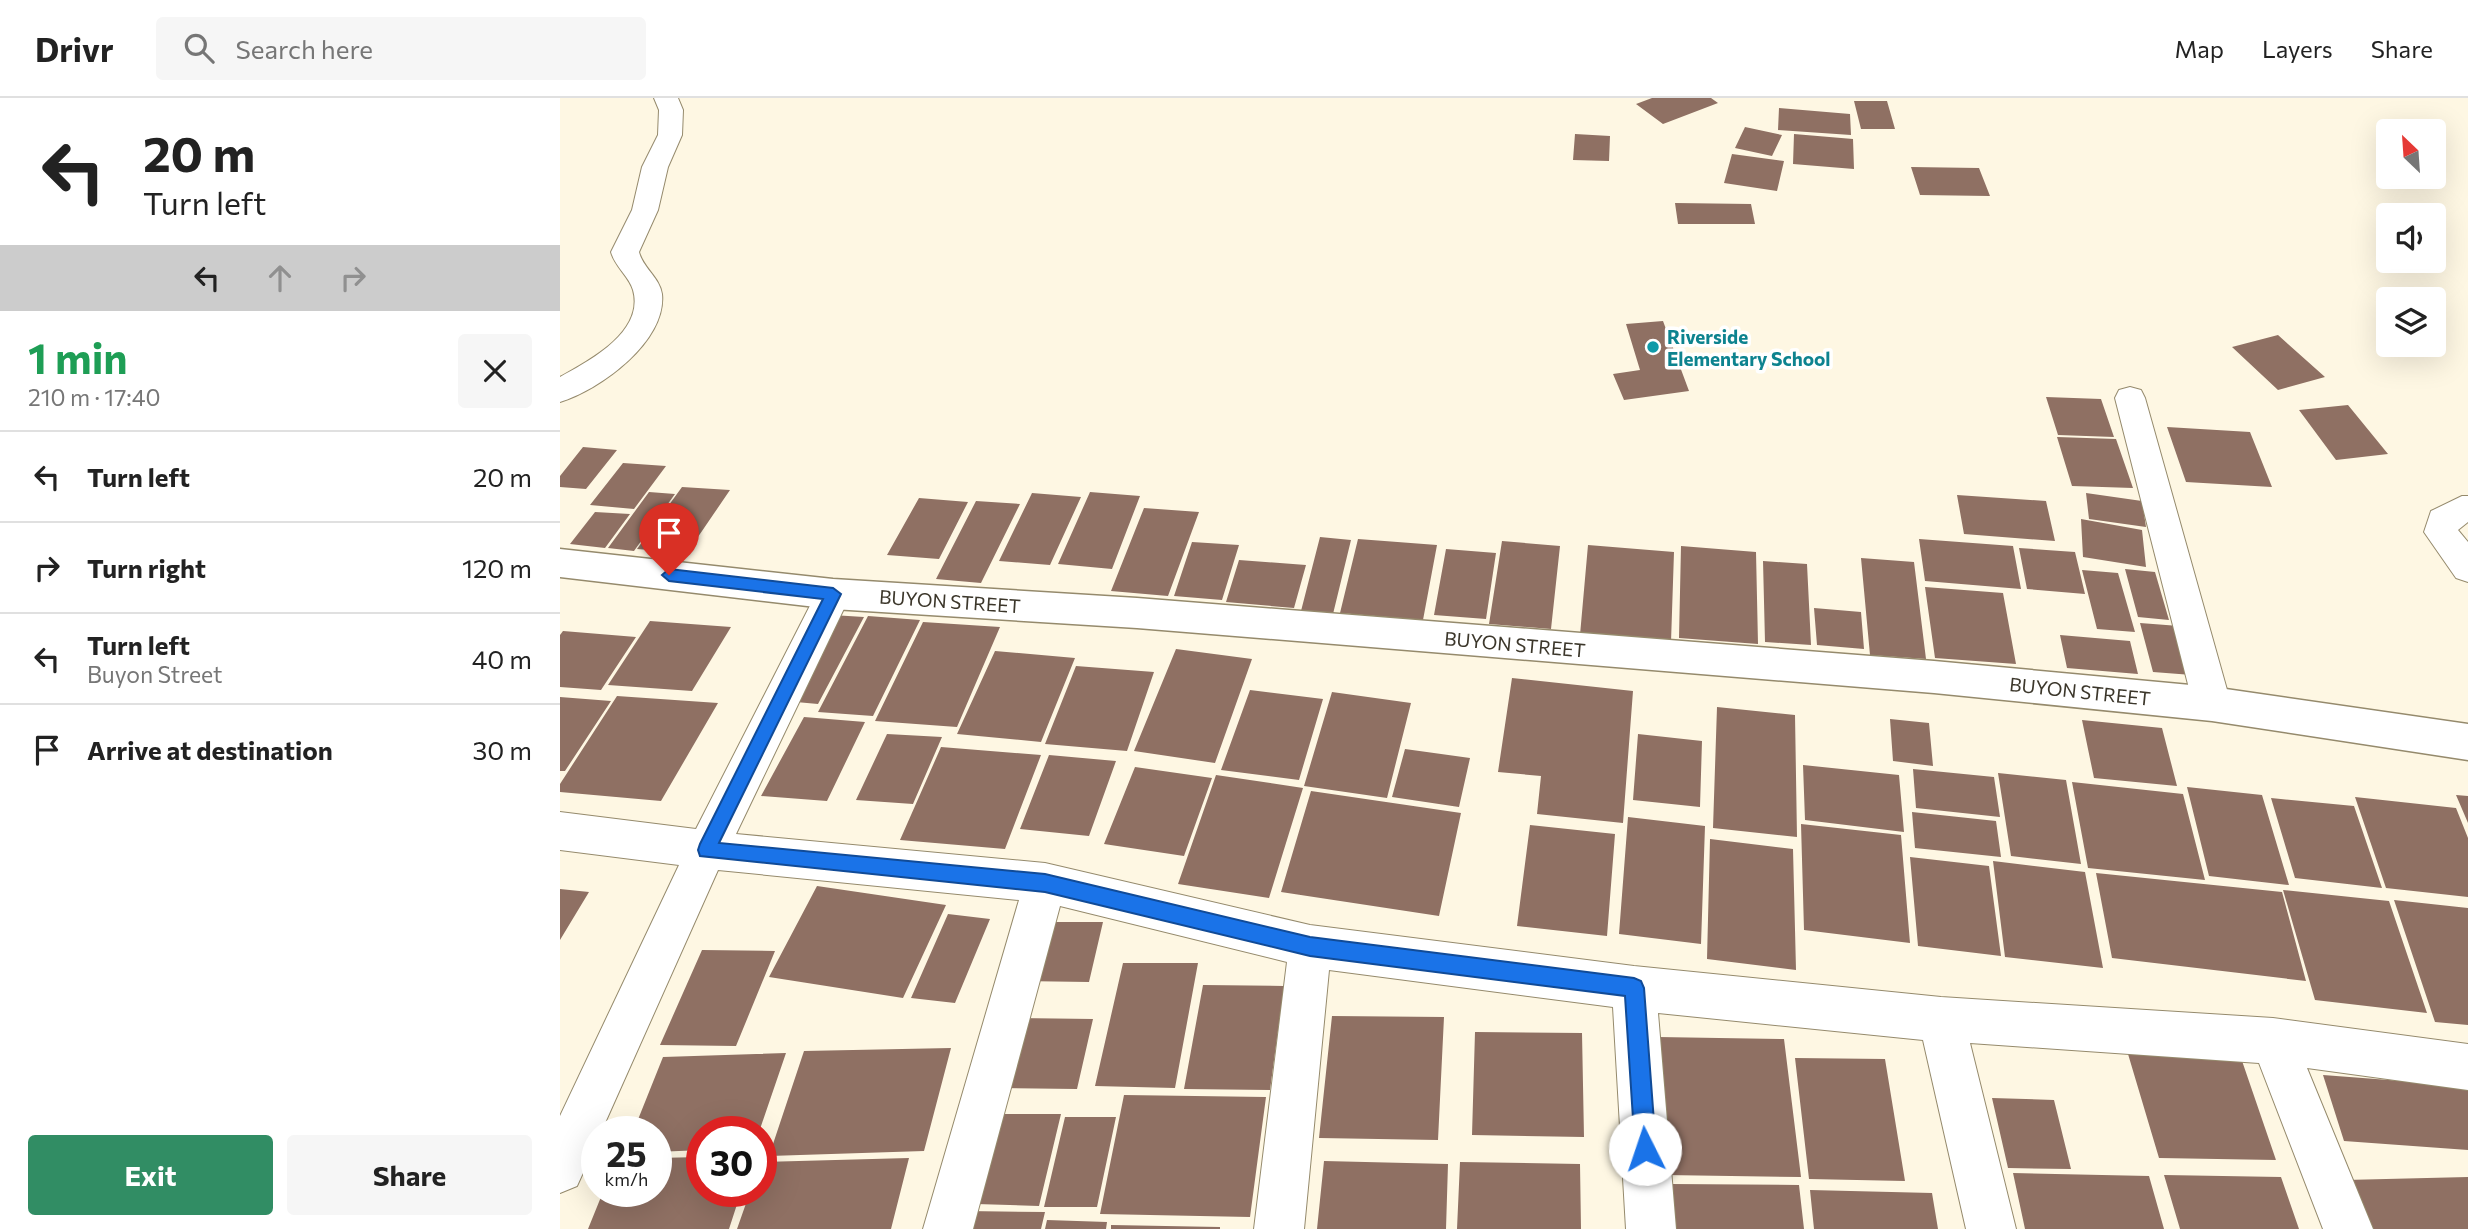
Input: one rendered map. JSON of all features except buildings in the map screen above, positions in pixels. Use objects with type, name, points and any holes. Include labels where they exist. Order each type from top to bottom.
[{"type":"main road","name":"BUYON STREET","points":[[560,562],[833,594],[1138,613],[1934,677],[2212,704],[2468,742]]},
{"type":"street","points":[[560,391],[609,361],[640,328],[648,294],[625,252],[645,210],[655,167],[670,135],[671,110],[666,98]]},
{"type":"street","points":[[2130,398],[2212,704]]},
{"type":"street","points":[[2468,509],[2462,509],[2443,520],[2441,532],[2468,568]]},
{"type":"street","points":[[562,1162],[706,850],[833,594]]},
{"type":"street","points":[[560,831],[706,850],[1045,883],[1310,947],[1634,988],[1941,1019],[2273,1041],[2468,1067]]},
{"type":"street","points":[[948,1229],[1045,883]]},
{"type":"street","points":[[1279,1229],[1310,947]]},
{"type":"street","points":[[1634,988],[1651,1229]]},
{"type":"street","points":[[1941,1019],[1991,1229]]},
{"type":"street","points":[[2273,1041],[2348,1229]]},
{"type":"place","name":"Riverside Elementary School","points":[[1653,347]]},
{"type":"route","points":[[669,575],[833,594],[706,850],[1045,883],[1310,947],[1634,988],[1645,1149]]}]
